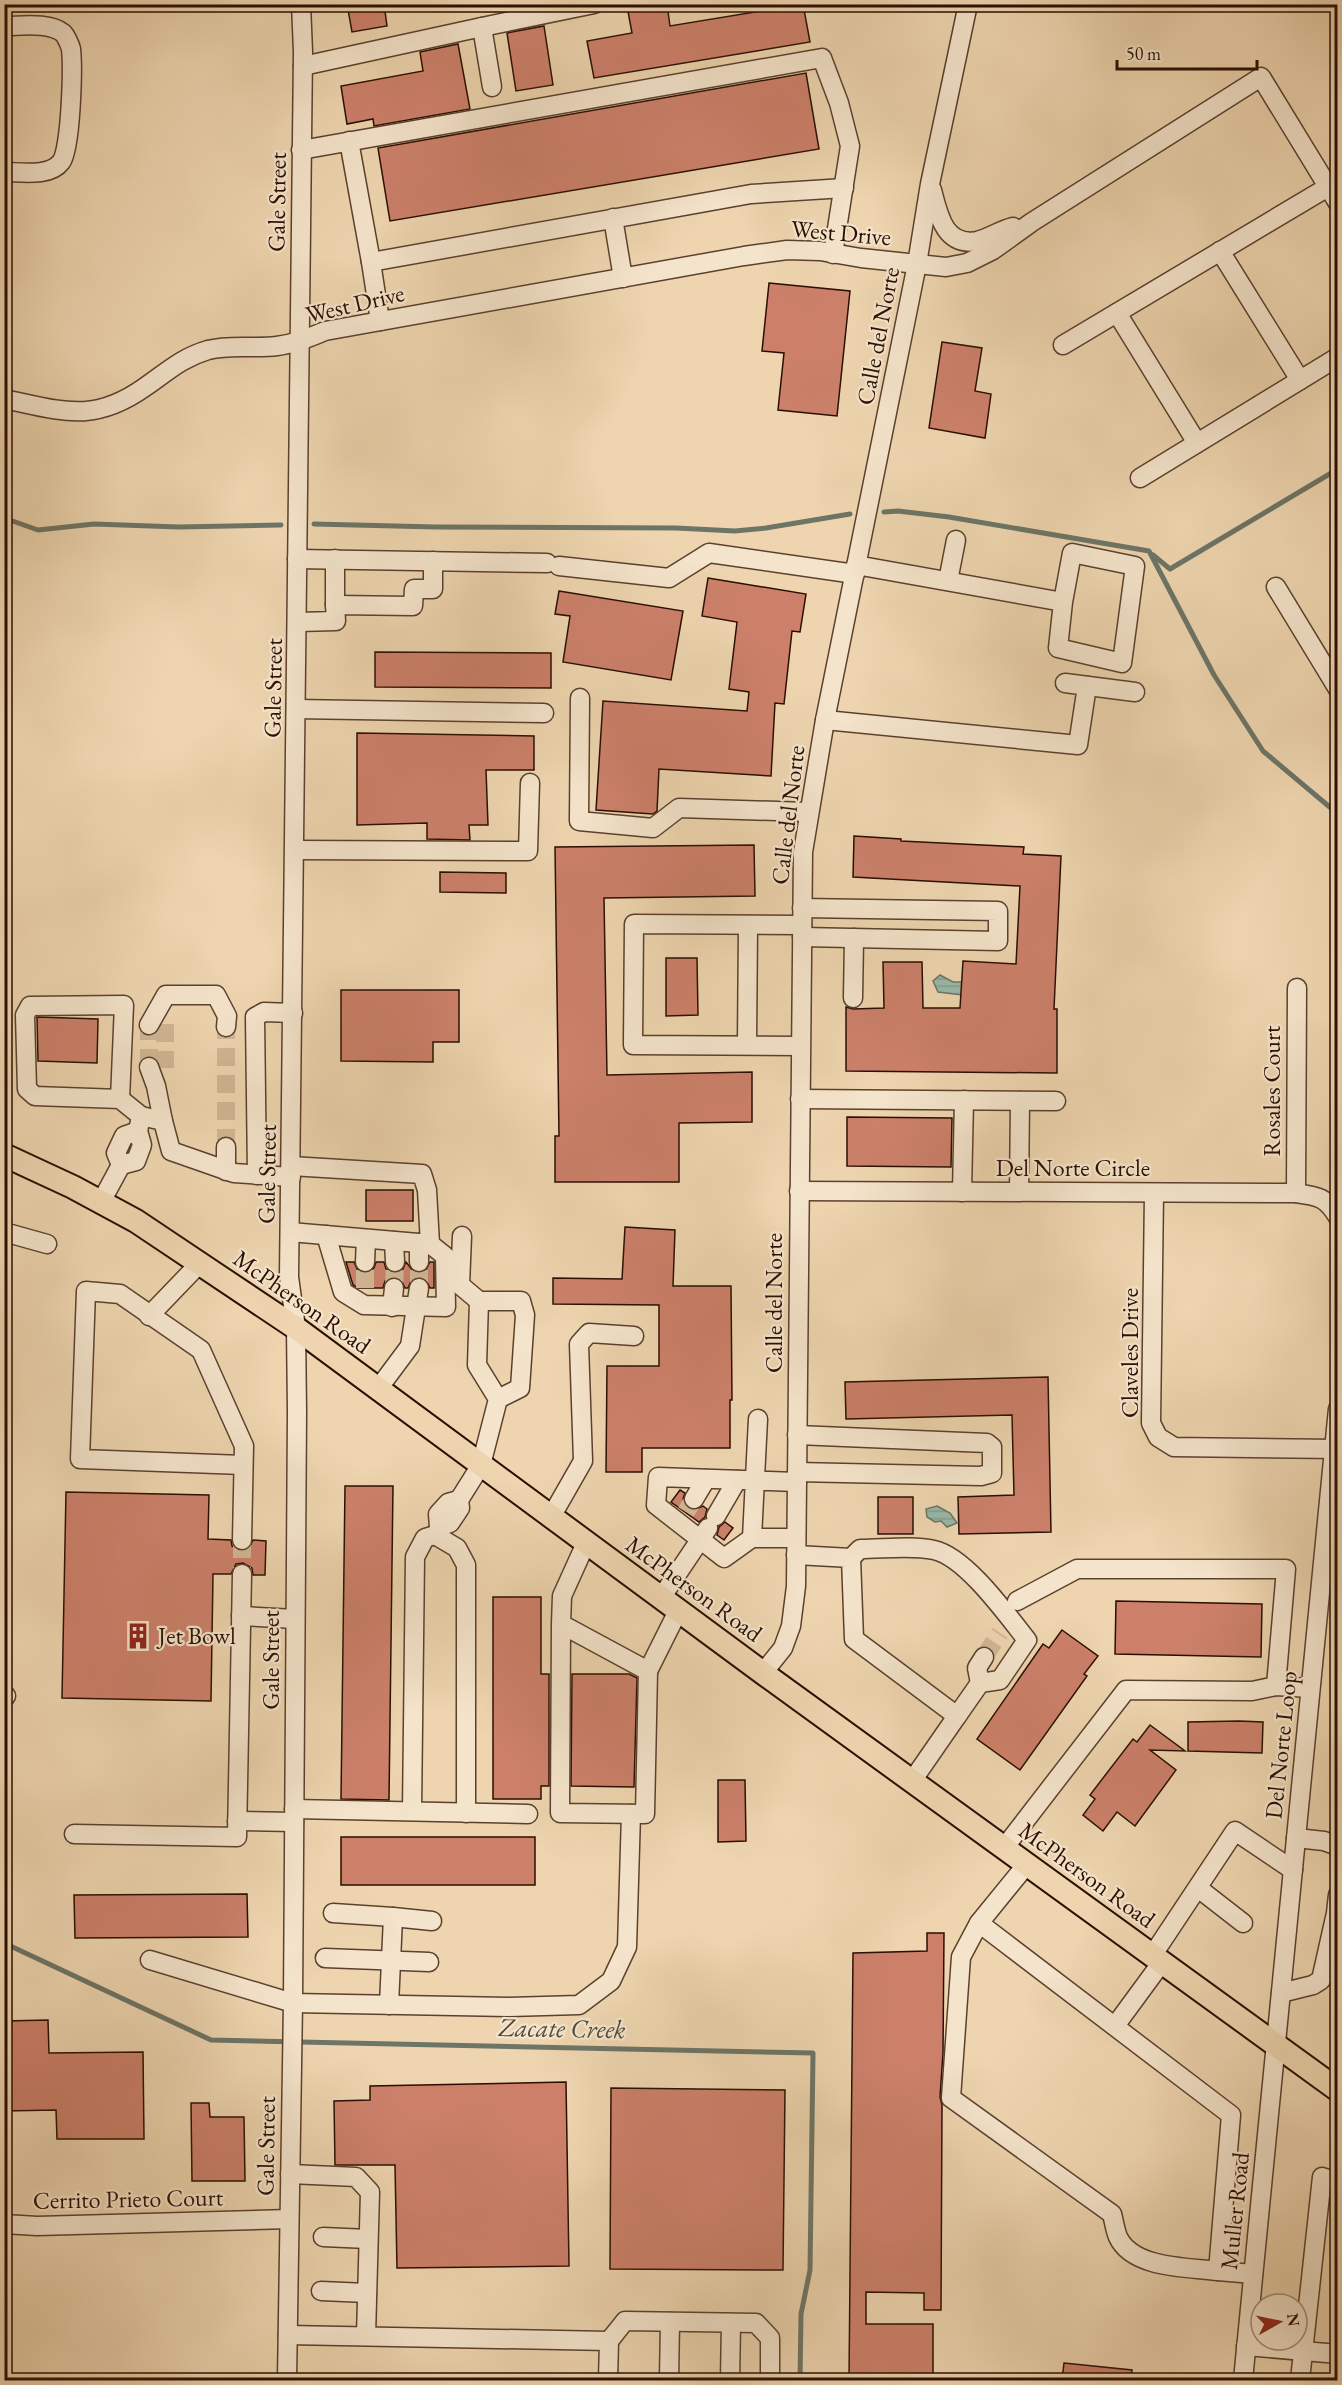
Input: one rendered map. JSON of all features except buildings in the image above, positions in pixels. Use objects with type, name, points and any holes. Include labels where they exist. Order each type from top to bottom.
[{"type":"main road","name":"McPherson Road","points":[[4,1155],[136,1221],[296,1328],[763,1673],[1276,2046],[1336,2087]]},
{"type":"street","name":"Gale Street","points":[[287,2380],[293,2009],[296,1328],[289,1277],[298,622],[303,66],[301,4]]},
{"type":"street","points":[[303,66],[594,4]]},
{"type":"street","name":"Calle del Norte","points":[[763,1673],[783,1648],[791,1626],[796,1586],[803,852],[825,720],[917,264],[930,184],[968,4]]},
{"type":"street","points":[[4,26],[50,27],[64,34],[71,47],[71,74],[67,149],[62,162],[52,170],[4,172]]},
{"type":"street","points":[[482,27],[492,87]]},
{"type":"street","points":[[302,150],[822,58],[839,103],[850,146],[833,254]]},
{"type":"street","name":"West Drive","points":[[4,399],[62,411],[110,408],[128,400],[186,358],[210,350],[234,346],[275,346],[299,342],[325,331],[744,256],[787,250],[946,267],[967,263],[993,250],[1032,222],[1261,77],[1328,187]]},
{"type":"street","points":[[349,141],[380,321]]},
{"type":"street","points":[[930,184],[944,229],[960,240],[977,241],[1010,227],[1032,222]]},
{"type":"street","points":[[1063,345],[1328,187],[1338,203]]},
{"type":"street","points":[[371,262],[751,194],[844,188]]},
{"type":"street","points":[[613,218],[623,278]]},
{"type":"street","points":[[1220,251],[1300,380]]},
{"type":"street","points":[[1117,313],[1197,443]]},
{"type":"street","points":[[1140,478],[1338,357]]},
{"type":"street","points":[[948,581],[956,540]]},
{"type":"street","points":[[297,559],[553,564],[669,579],[709,553],[948,581],[1063,602]]},
{"type":"street","points":[[1072,553],[1135,566],[1122,663],[1058,648],[1063,602],[1072,553]]},
{"type":"street","points":[[298,622],[336,621],[335,559]]},
{"type":"street","points":[[335,604],[413,606],[414,589],[434,589],[433,561]]},
{"type":"street","points":[[1276,586],[1338,689]]},
{"type":"street","points":[[1065,683],[1135,692]]},
{"type":"street","points":[[825,720],[1078,745],[1087,686]]},
{"type":"street","points":[[580,698],[579,822],[653,828],[679,808],[808,812]]},
{"type":"street","points":[[296,709],[544,713]]},
{"type":"street","points":[[295,850],[528,851],[530,783]]},
{"type":"street","points":[[800,1046],[633,1045],[634,924],[748,925],[998,911],[998,941],[854,938],[802,923]]},
{"type":"street","points":[[747,1045],[748,925]]},
{"type":"street","points":[[854,938],[854,998]]},
{"type":"street","name":"Rosales Court","points":[[1296,1193],[1297,988]]},
{"type":"street","points":[[157,1024],[157,1007],[166,995],[216,995],[227,1022],[255,1017],[264,1012],[293,1013]]},
{"type":"street","points":[[120,1100],[35,1096],[27,1089],[25,1015],[30,1006],[124,1005],[120,1100],[139,1123]]},
{"type":"street","points":[[255,1017],[257,1174]]},
{"type":"street","points":[[157,1068],[156,1086],[171,1151],[226,1171],[257,1174],[291,1171],[422,1174],[427,1190],[424,1243],[419,1262]]},
{"type":"street","points":[[800,1099],[1056,1101]]},
{"type":"street","points":[[962,1192],[964,1100]]},
{"type":"street","points":[[1019,1192],[1020,1101]]},
{"type":"street","points":[[101,1202],[121,1165],[116,1153],[124,1136],[139,1123],[163,1121]]},
{"type":"street","points":[[226,1147],[226,1171]]},
{"type":"street","name":"Del Norte Circle","points":[[799,1191],[1296,1193],[1317,1196],[1330,1205],[1338,1217]]},
{"type":"street","name":"Claveles Drive","points":[[1154,1193],[1151,1423],[1158,1437],[1174,1447],[1336,1448]]},
{"type":"street","points":[[4,1232],[46,1244]]},
{"type":"street","points":[[290,1232],[424,1243],[445,1256],[446,1307],[392,1306],[365,1296],[343,1292],[326,1235]]},
{"type":"street","points":[[462,1236],[460,1285],[479,1301],[521,1301],[525,1315],[520,1388],[498,1399]]},
{"type":"street","points":[[365,1262],[366,1239]]},
{"type":"street","points":[[394,1241],[395,1262]]},
{"type":"street","points":[[149,1316],[200,1263]]},
{"type":"street","points":[[392,1306],[394,1288]]},
{"type":"street","points":[[378,1389],[410,1346],[419,1288]]},
{"type":"street","points":[[242,1540],[244,1446],[201,1350],[120,1294],[86,1291],[80,1459],[243,1465]]},
{"type":"street","points":[[437,1531],[438,1514],[448,1503],[459,1500],[481,1465],[498,1399],[477,1365],[479,1301]]},
{"type":"street","points":[[550,1516],[583,1461],[579,1344],[589,1333],[633,1336]]},
{"type":"street","points":[[1336,1448],[1338,1409]]},
{"type":"street","points":[[752,1539],[746,1481],[758,1419]]},
{"type":"street","points":[[797,1435],[987,1443],[992,1447],[992,1473],[981,1476],[797,1477],[746,1481],[658,1477],[656,1505],[686,1511],[709,1528],[724,1558],[752,1539],[851,1558]]},
{"type":"street","name":"Del Norte Loop","points":[[1276,2046],[1310,1688],[1336,1448]]},
{"type":"street","points":[[686,1511],[706,1479]]},
{"type":"street","points":[[586,1543],[561,1596],[560,1813],[645,1814],[648,1671],[670,1605],[709,1528],[746,1481]]},
{"type":"street","points":[[412,1811],[415,1557],[425,1538],[437,1531]]},
{"type":"street","points":[[437,1531],[457,1548],[465,1565],[466,1812]]},
{"type":"street","points":[[957,1716],[854,1639],[851,1558],[860,1549],[905,1548],[936,1551],[955,1562],[987,1590],[1005,1626],[1027,1640],[1000,1680],[980,1683]]},
{"type":"street","points":[[1017,1601],[1077,1569],[1286,1569],[1276,1686]]},
{"type":"street","points":[[74,1834],[237,1837],[242,1574]]},
{"type":"street","points":[[242,1616],[295,1619]]},
{"type":"street","points":[[561,1624],[648,1671]]},
{"type":"street","points":[[912,1781],[980,1683],[977,1668],[984,1657]]},
{"type":"street","points":[[1004,1848],[1126,1690],[1251,1691],[1276,1686],[1310,1688]]},
{"type":"street","points":[[237,1821],[412,1811],[528,1814]]},
{"type":"street","points":[[150,1960],[293,2009],[389,2005],[509,2007],[579,2005],[610,1981],[627,1947],[631,1814]]},
{"type":"street","points":[[1115,2026],[1198,1888],[1235,1832],[1293,1870]]},
{"type":"street","points":[[1296,1838],[1324,1841],[1338,1846]]},
{"type":"street","points":[[1027,1864],[979,1923],[961,1957],[951,2098],[1112,2214],[1119,2238],[1130,2252],[1144,2261],[1253,2274]]},
{"type":"street","points":[[1198,1888],[1243,1923]]},
{"type":"street","points":[[1281,1993],[1313,1985],[1321,1980],[1331,1961],[1338,1895]]},
{"type":"street","points":[[333,1913],[432,1921]]},
{"type":"street","points":[[389,2005],[393,1917]]},
{"type":"street","points":[[979,1923],[1231,2115],[1218,2271]]},
{"type":"street","points":[[325,1958],[429,1962]]},
{"type":"street","name":"Muller Road","points":[[1243,2380],[1276,2046]]},
{"type":"street","points":[[290,2174],[356,2178],[370,2192],[366,2336]]},
{"type":"street","points":[[1309,2296],[1322,2177],[1338,2182]]},
{"type":"street","name":"Cerrito Prieto Court","points":[[4,2224],[37,2226],[289,2219]]},
{"type":"street","points":[[323,2237],[368,2239]]},
{"type":"street","points":[[321,2291],[367,2292]]},
{"type":"street","points":[[608,2380],[609,2341],[625,2321],[756,2323],[771,2337],[770,2380]]},
{"type":"street","points":[[669,2380],[670,2322]]},
{"type":"street","points":[[730,2380],[731,2323]]},
{"type":"street","points":[[288,2335],[609,2341]]},
{"type":"street","points":[[1300,2380],[1303,2352]]},
{"type":"street","points":[[1309,2352],[1338,2354]]},
{"type":"shaded area","points":[[940,975],[953,982],[961,982],[965,988],[962,995],[938,992],[933,981]]},
{"type":"shaded area","points":[[937,1506],[950,1513],[957,1523],[947,1527],[941,1521],[935,1522],[927,1517],[926,1509]]},
{"type":"waterway","points":[[1153,555],[1170,569],[1338,469]]},
{"type":"waterway","points":[[884,512],[898,511],[949,517],[1149,551],[1214,675],[1263,751],[1338,814]]},
{"type":"waterway","points":[[314,524],[676,528],[735,531],[850,514]]},
{"type":"waterway","points":[[4,518],[38,530],[94,524],[179,527],[281,525]]},
{"type":"waterway","name":"Zacate Creek","points":[[4,1943],[211,2040],[813,2053],[810,2270],[801,2314],[800,2380]]},
{"type":"tunnel","points":[[165,1024],[165,1068]]},
{"type":"tunnel","points":[[149,1025],[149,1067]]},
{"type":"tunnel","points":[[226,1027],[226,1147]]},
{"type":"tunnel","points":[[365,1262],[365,1288]]},
{"type":"tunnel","points":[[394,1288],[395,1262]]},
{"type":"tunnel","points":[[419,1262],[419,1288]]},
{"type":"tunnel","points":[[686,1512],[694,1499]]},
{"type":"tunnel","points":[[242,1540],[242,1574]]},
{"type":"tunnel","points":[[984,1657],[1000,1633]]},
{"type":"place","name":"Jet Bowl","points":[[138,1636]]}]
